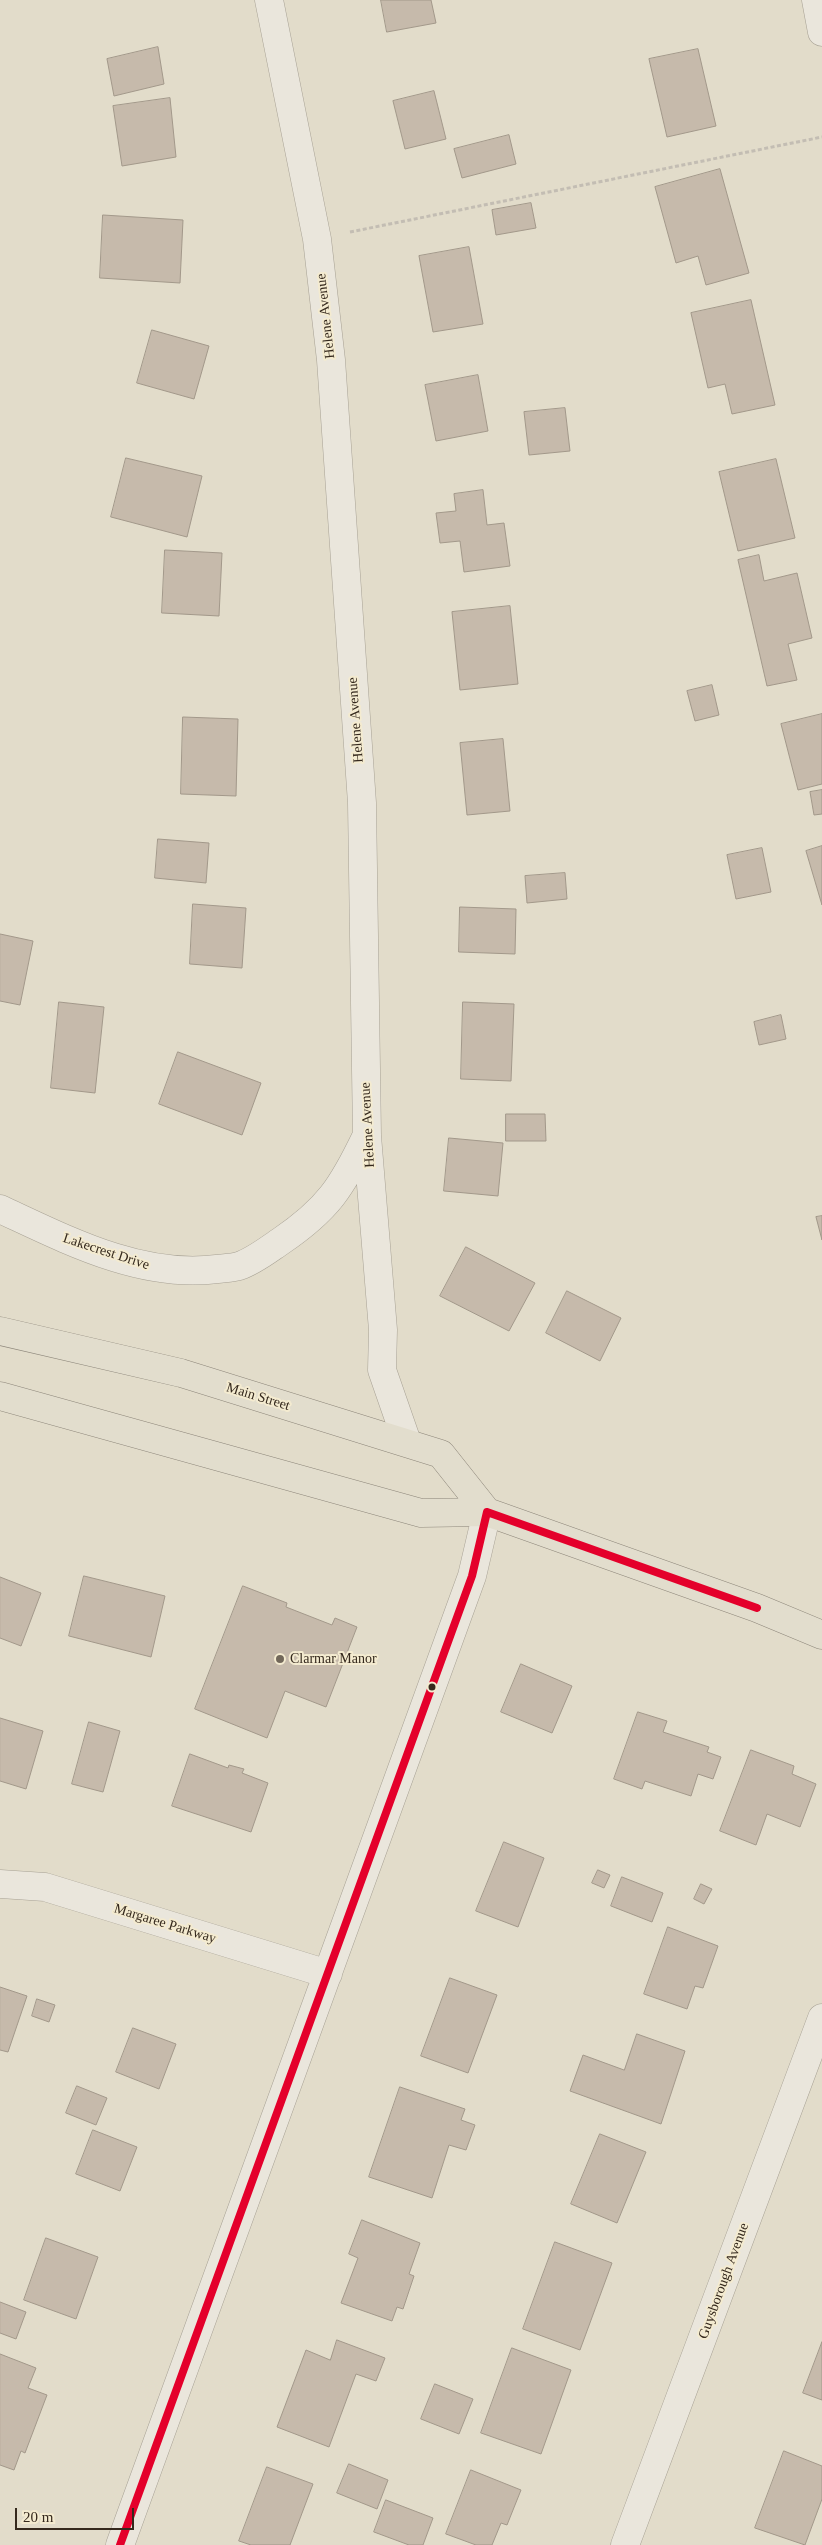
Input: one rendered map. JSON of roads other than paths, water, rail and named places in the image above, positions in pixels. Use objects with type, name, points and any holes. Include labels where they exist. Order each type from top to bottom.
[{"type":"main road","name":"Main Street","points":[[0,1331],[181,1374],[441,1454],[487,1512]]},
{"type":"main road","points":[[0,1396],[421,1513],[487,1512],[757,1608],[822,1635]]},
{"type":"street","name":"Helene Avenue","points":[[269,0],[317,239],[331,360],[362,803],[367,1136],[383,1330],[382,1370],[407,1442]]},
{"type":"street","points":[[816,0],[822,32]]},
{"type":"street","name":"Lakecrest Drive","points":[[0,1209],[55,1234],[114,1257],[154,1268],[200,1271],[239,1266],[302,1227],[332,1199],[350,1172],[367,1136]]},
{"type":"street","points":[[120,2545],[477,1561],[487,1512]]},
{"type":"street","name":"Margaree Parkway","points":[[0,1884],[45,1887],[328,1974]]},
{"type":"street","name":"Guysborough Avenue","points":[[625,2545],[822,2018]]},
{"type":"place","name":"Clarmar Manor","points":[[280,1659]]}]
